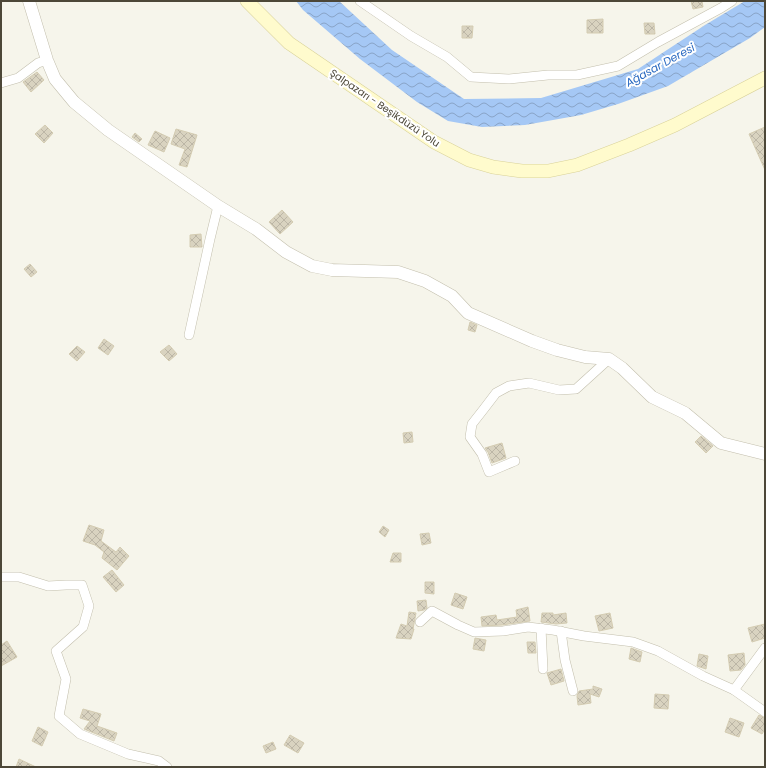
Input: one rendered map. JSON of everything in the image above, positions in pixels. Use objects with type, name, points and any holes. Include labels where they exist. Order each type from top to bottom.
[{"type":"main road","name":"Şalpazarı - Beşikdüzü Yolu","points":[[247,1],[289,42],[434,142],[469,160],[492,166],[522,171],[548,171],[577,165],[675,125],[765,78]]},
{"type":"street","points":[[28,1],[47,60],[55,79],[74,102],[108,130],[218,206],[256,229],[286,252],[312,266],[332,270],[398,272],[425,281],[452,296],[468,313],[532,341],[557,350],[585,357],[609,359],[622,368],[652,397],[685,413],[722,443],[765,454]]},
{"type":"street","points":[[360,1],[411,36],[447,57],[471,77],[509,79],[548,75],[577,75],[618,66],[732,1]]},
{"type":"street","points":[[1,83],[18,78],[38,63],[47,60]]},
{"type":"street","points":[[189,335],[218,206]]},
{"type":"street","points":[[515,461],[488,472],[482,454],[470,437],[472,424],[496,393],[509,386],[529,383],[560,390],[576,389],[609,359]]},
{"type":"street","points":[[1,577],[19,577],[48,586],[82,585],[89,606],[83,627],[56,651],[66,679],[59,716],[80,734],[128,754],[159,761],[167,767]]},
{"type":"street","points":[[420,622],[432,611],[474,632],[503,631],[528,627],[633,642],[658,651],[703,676],[734,690],[765,712]]},
{"type":"street","points":[[541,628],[543,669]]},
{"type":"street","points":[[561,631],[565,660],[574,691]]},
{"type":"street","points":[[734,690],[765,648]]},
{"type":"water","name":"Ağasar Deresi","points":[[296,1],[339,1],[392,50],[464,99],[541,98],[638,69],[745,1],[765,1],[765,27],[750,38],[668,86],[618,104],[581,115],[525,125],[482,127],[448,121],[417,102],[360,59],[303,10]]},
{"type":"building","points":[[691,1],[702,1],[703,7],[693,9]]},
{"type":"building","points":[[603,19],[603,33],[587,33],[587,20]]},
{"type":"building","points":[[644,23],[654,23],[655,34],[645,34]]},
{"type":"building","points":[[462,26],[473,26],[472,38],[462,38]]},
{"type":"building","points":[[37,72],[44,80],[31,92],[23,82]]},
{"type":"building","points":[[45,125],[53,133],[44,143],[35,134]]},
{"type":"building","points":[[765,127],[765,170],[749,134]]},
{"type":"building","points":[[176,129],[197,135],[187,167],[179,165],[185,149],[171,144]]},
{"type":"building","points":[[155,131],[170,138],[164,152],[148,145]]},
{"type":"building","points":[[135,133],[142,139],[139,142],[132,137]]},
{"type":"building","points":[[282,210],[293,222],[280,234],[269,222]]},
{"type":"building","points":[[201,234],[202,247],[190,247],[190,235]]},
{"type":"building","points":[[30,264],[37,272],[31,277],[24,269]]},
{"type":"building","points":[[470,322],[477,325],[475,332],[468,330]]},
{"type":"building","points":[[104,339],[114,346],[108,355],[98,348]]},
{"type":"building","points":[[169,345],[177,354],[169,361],[160,352]]},
{"type":"building","points":[[77,346],[85,352],[77,361],[69,354]]},
{"type":"building","points":[[412,432],[413,442],[404,443],[403,433]]},
{"type":"building","points":[[701,436],[713,446],[706,453],[695,442]]},
{"type":"building","points":[[502,443],[506,458],[492,463],[485,448]]},
{"type":"building","points":[[89,525],[104,530],[101,541],[116,552],[120,547],[129,556],[117,570],[102,558],[104,552],[95,545],[83,541]]},
{"type":"building","points":[[383,526],[389,530],[385,537],[379,532]]},
{"type":"building","points":[[429,533],[431,543],[422,545],[420,534]]},
{"type":"building","points":[[393,553],[401,553],[401,562],[390,562]]},
{"type":"building","points":[[112,570],[124,585],[116,592],[103,577]]},
{"type":"building","points":[[425,582],[434,582],[434,594],[425,593]]},
{"type":"building","points":[[455,593],[467,597],[463,609],[451,605]]},
{"type":"building","points":[[426,600],[427,608],[418,611],[417,601]]},
{"type":"building","points":[[528,607],[530,621],[482,626],[481,617],[496,615],[497,620],[517,617],[516,610]]},
{"type":"building","points":[[409,612],[416,613],[411,639],[396,638],[401,624],[407,626]]},
{"type":"building","points":[[542,613],[553,613],[553,615],[566,613],[567,623],[556,624],[541,622]]},
{"type":"building","points":[[610,613],[613,628],[599,631],[595,616]]},
{"type":"building","points":[[765,624],[765,638],[752,642],[748,628]]},
{"type":"building","points":[[475,638],[486,640],[484,651],[473,649]]},
{"type":"building","points":[[7,641],[17,657],[1,666],[1,645]]},
{"type":"building","points":[[527,642],[535,642],[536,653],[528,653]]},
{"type":"building","points":[[631,648],[642,652],[640,662],[629,659]]},
{"type":"building","points":[[744,653],[745,665],[741,670],[730,671],[728,655]]},
{"type":"building","points":[[699,654],[708,656],[706,669],[697,666]]},
{"type":"building","points":[[561,669],[564,681],[551,685],[547,673]]},
{"type":"building","points":[[593,686],[602,689],[599,697],[590,694],[591,703],[578,705],[577,696],[579,691],[593,689]]},
{"type":"building","points":[[655,694],[669,695],[668,709],[654,708]]},
{"type":"building","points":[[83,709],[101,714],[97,726],[117,733],[114,741],[84,729],[90,721],[80,718]]},
{"type":"building","points":[[759,715],[765,718],[765,729],[762,734],[751,728]]},
{"type":"building","points":[[730,718],[744,723],[739,737],[725,732]]},
{"type":"building","points":[[38,727],[48,732],[42,746],[32,741]]},
{"type":"building","points":[[290,735],[304,743],[298,753],[284,745]]},
{"type":"building","points":[[273,742],[276,749],[266,753],[263,746]]},
{"type":"building","points":[[19,759],[36,767],[16,767]]}]
